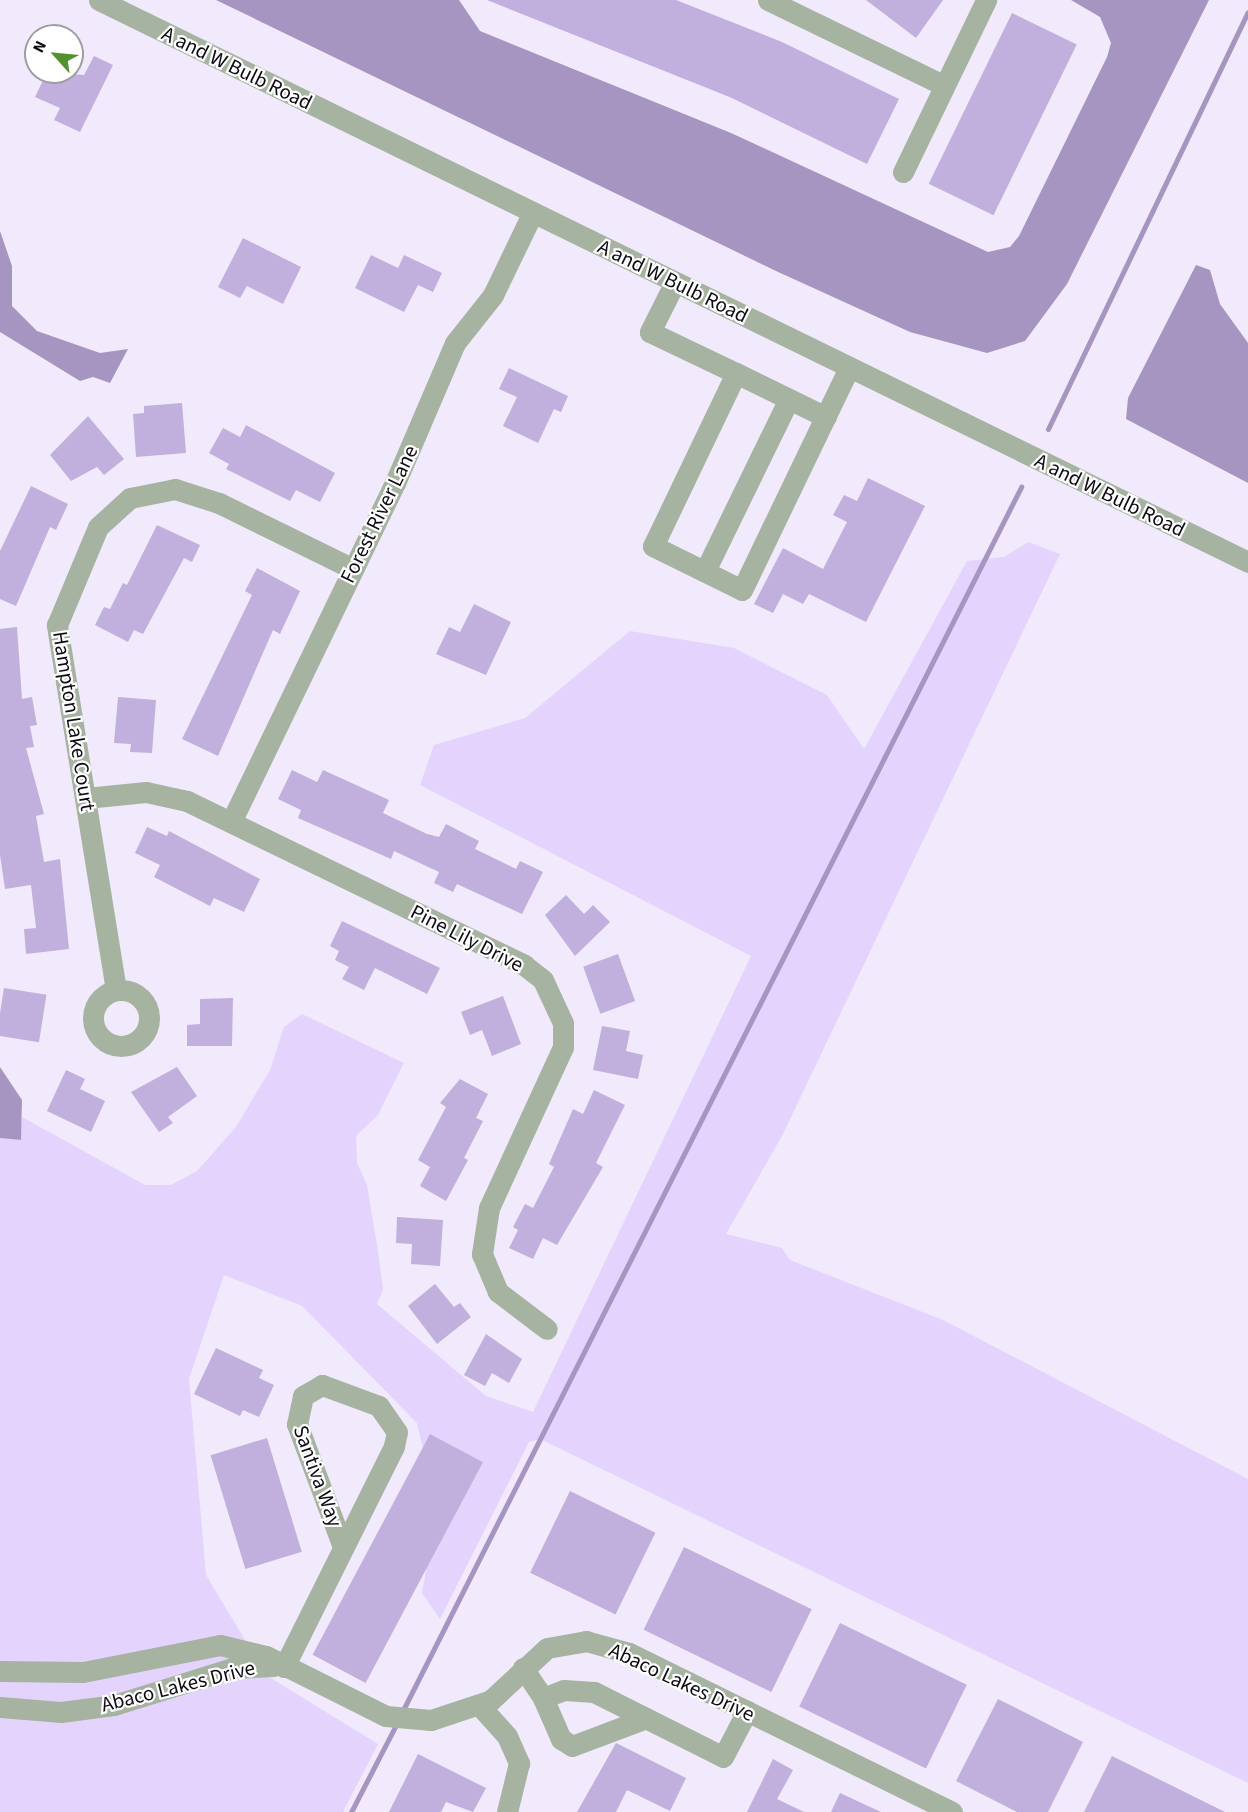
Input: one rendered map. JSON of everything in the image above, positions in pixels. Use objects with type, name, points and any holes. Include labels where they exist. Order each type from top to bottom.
[{"type":"street","name":"A and W Bulb Road","points":[[99,0],[1248,562]]},
{"type":"street","points":[[768,0],[799,6],[943,85]]},
{"type":"street","points":[[903,172],[986,0]]},
{"type":"street","name":"Forest River Lane","points":[[231,822],[353,569],[455,343],[493,295],[534,212]]},
{"type":"street","points":[[675,282],[650,332],[826,417]]},
{"type":"street","points":[[736,373],[653,546],[742,590],[849,368]]},
{"type":"street","points":[[705,571],[789,399]]},
{"type":"street","name":"Hampton Lake Court","points":[[116,990],[57,625],[89,545],[113,510],[152,490],[197,494],[353,569]]},
{"type":"street","name":"Pine Lily Drive","points":[[86,798],[167,794],[231,822],[524,965],[556,1000],[563,1031],[556,1070],[482,1230],[482,1254],[498,1292],[547,1329]]},
{"type":"street","name":"Santiva Way","points":[[284,1667],[343,1547],[397,1432],[379,1406],[322,1385],[303,1396],[297,1424],[343,1547]]},
{"type":"street","name":"Abaco Lakes Drive","points":[[0,1671],[83,1672],[220,1645],[266,1656],[386,1716],[430,1720],[480,1706],[548,1648],[586,1641],[629,1653],[952,1812]]},
{"type":"street","name":"Abaco Lakes Drive","points":[[0,1707],[61,1712],[105,1706],[232,1668],[284,1667]]},
{"type":"street","points":[[523,1668],[543,1698],[561,1738],[572,1746],[646,1718]]},
{"type":"street","points":[[543,1698],[580,1688],[723,1757],[747,1711]]},
{"type":"street","points":[[480,1706],[507,1736],[519,1763],[507,1812]]},
{"type":"shaded area","points":[[216,0],[459,0],[480,31],[731,133],[988,252],[1010,247],[1019,236],[1107,57],[1111,43],[1100,17],[1071,0],[1209,0],[1067,284],[1025,341],[987,353],[910,332],[776,271]]},
{"type":"shaded area","points":[[0,231],[12,266],[12,306],[37,331],[100,353],[128,349],[110,383],[93,377],[80,381],[0,332]]},
{"type":"shaded area","points":[[1196,265],[1210,270],[1220,304],[1248,343],[1248,483],[1126,419],[1128,398]]},
{"type":"shaded area","points":[[1028,542],[1060,554],[782,1136],[726,1234],[782,1248],[790,1260],[943,1320],[1248,1479],[1248,1783],[540,1439],[529,1442],[440,1619],[422,1593],[437,1510],[417,1423],[302,1306],[224,1275],[189,1379],[206,1575],[266,1675],[378,1744],[343,1812],[0,1812],[0,1138],[20,1140],[22,1117],[145,1185],[171,1185],[197,1171],[236,1127],[270,1070],[284,1027],[302,1014],[404,1063],[378,1115],[356,1136],[357,1163],[367,1185],[383,1289],[377,1304],[486,1396],[533,1412],[751,956],[420,785],[434,745],[525,718],[630,631],[734,648],[827,695],[864,749],[967,561],[1004,557]]},
{"type":"shaded area","points":[[0,1067],[22,1100],[21,1140],[0,1138]]},
{"type":"building","points":[[487,0],[676,0],[782,42],[899,99],[867,164],[732,98]]},
{"type":"building","points":[[866,0],[943,0],[916,38]]},
{"type":"building","points":[[1012,13],[1077,45],[993,215],[929,184]]},
{"type":"building","points":[[94,56],[113,65],[80,132],[54,120],[60,108],[35,97],[41,84],[84,84],[84,75]]},
{"type":"building","points":[[243,238],[301,267],[283,304],[247,286],[240,298],[218,287]]},
{"type":"building","points":[[371,255],[398,268],[404,255],[442,273],[433,292],[418,285],[404,312],[355,288]]},
{"type":"building","points":[[509,368],[568,396],[561,412],[554,409],[538,443],[503,426],[517,397],[499,389]]},
{"type":"building","points":[[182,403],[186,453],[136,457],[133,414],[144,413],[144,406]]},
{"type":"building","points":[[88,416],[124,459],[104,475],[97,467],[71,481],[50,455]]},
{"type":"building","points":[[246,425],[335,473],[320,502],[296,490],[290,501],[226,469],[229,464],[209,453],[223,428],[240,437]]},
{"type":"building","points":[[868,478],[925,506],[866,622],[809,594],[803,604],[783,594],[773,613],[754,604],[783,548],[823,569],[847,522],[833,515],[844,495],[857,501]]},
{"type":"building","points":[[31,486],[68,504],[56,530],[50,527],[16,606],[0,599],[0,551]]},
{"type":"building","points":[[157,525],[200,545],[192,562],[184,558],[143,634],[134,630],[128,642],[95,625],[104,607],[110,609],[123,583],[127,585]]},
{"type":"building","points":[[257,568],[300,591],[280,634],[273,630],[218,756],[182,739],[252,595],[245,591]]},
{"type":"building","points":[[474,604],[511,622],[486,675],[436,654],[449,627],[460,632]]},
{"type":"building","points":[[17,627],[22,699],[32,697],[37,725],[30,726],[34,747],[26,748],[44,814],[36,816],[44,862],[60,859],[69,949],[26,954],[24,929],[36,928],[31,885],[5,889],[0,855],[0,629]]},
{"type":"building","points":[[118,697],[156,700],[152,753],[130,752],[131,744],[114,743]]},
{"type":"building","points":[[292,770],[317,782],[323,770],[389,800],[383,813],[427,834],[439,837],[446,824],[479,841],[475,849],[516,869],[520,861],[543,872],[522,914],[457,884],[453,892],[434,883],[439,872],[394,851],[391,859],[298,818],[301,810],[278,799]]},
{"type":"building","points":[[147,827],[167,836],[169,831],[260,879],[244,912],[214,898],[210,906],[154,877],[160,865],[135,853]]},
{"type":"building","points":[[566,895],[584,914],[593,905],[610,922],[575,956],[545,915]]},
{"type":"building","points":[[342,921],[440,968],[427,994],[375,968],[364,990],[342,979],[349,967],[335,960],[339,951],[330,946]]},
{"type":"building","points":[[618,954],[635,1001],[600,1014],[583,967]]},
{"type":"building","points":[[4,988],[46,995],[39,1042],[0,1036],[0,1013]]},
{"type":"building","points":[[503,996],[521,1044],[492,1056],[482,1030],[470,1035],[461,1012]]},
{"type":"building","points":[[233,998],[232,1046],[187,1046],[187,1025],[200,1024],[200,999]]},
{"type":"building","points":[[602,1026],[630,1031],[626,1051],[643,1055],[638,1079],[593,1070]]},
{"type":"building","points":[[177,1067],[197,1096],[168,1117],[173,1123],[159,1132],[131,1092]]},
{"type":"building","points":[[66,1070],[85,1079],[80,1089],[105,1101],[91,1132],[47,1111]]},
{"type":"building","points":[[460,1079],[488,1094],[476,1118],[483,1121],[464,1158],[468,1160],[446,1201],[420,1186],[430,1167],[418,1160],[446,1107],[440,1103]]},
{"type":"building","points":[[594,1090],[625,1105],[596,1163],[603,1167],[557,1245],[543,1238],[533,1259],[509,1248],[518,1230],[513,1227],[525,1204],[533,1208],[554,1167],[549,1164],[573,1109],[583,1114]]},
{"type":"building","points":[[397,1217],[443,1220],[440,1266],[411,1264],[412,1244],[396,1243]]},
{"type":"building","points":[[435,1284],[454,1307],[460,1303],[471,1317],[437,1344],[408,1306]]},
{"type":"building","points":[[486,1334],[522,1359],[509,1383],[492,1373],[485,1386],[464,1375]]},
{"type":"building","points":[[216,1348],[263,1370],[259,1378],[274,1385],[259,1417],[243,1410],[240,1416],[194,1394]]},
{"type":"building","points":[[430,1434],[483,1462],[366,1683],[313,1655]]},
{"type":"building","points":[[267,1438],[302,1552],[245,1569],[211,1455]]},
{"type":"building","points":[[570,1491],[655,1533],[615,1614],[530,1573]]},
{"type":"building","points":[[684,1547],[812,1609],[771,1692],[644,1630]]},
{"type":"building","points":[[840,1623],[967,1685],[926,1768],[799,1707]]},
{"type":"building","points":[[998,1699],[1083,1742],[1048,1812],[1017,1812],[956,1781]]},
{"type":"building","points":[[616,1743],[686,1778],[670,1811],[627,1790],[616,1812],[577,1812]]},
{"type":"building","points":[[418,1754],[486,1788],[473,1812],[446,1802],[441,1812],[389,1812]]},
{"type":"building","points":[[1112,1756],[1225,1812],[1084,1812]]},
{"type":"building","points":[[773,1759],[793,1770],[777,1799],[804,1812],[747,1812]]},
{"type":"building","points":[[840,1793],[881,1812],[831,1812]]},
{"type":"waterway","points":[[1048,429],[1248,12]]},
{"type":"waterway","points":[[402,1712],[1021,487]]},
{"type":"waterway","points":[[351,1812],[397,1723]]}]
